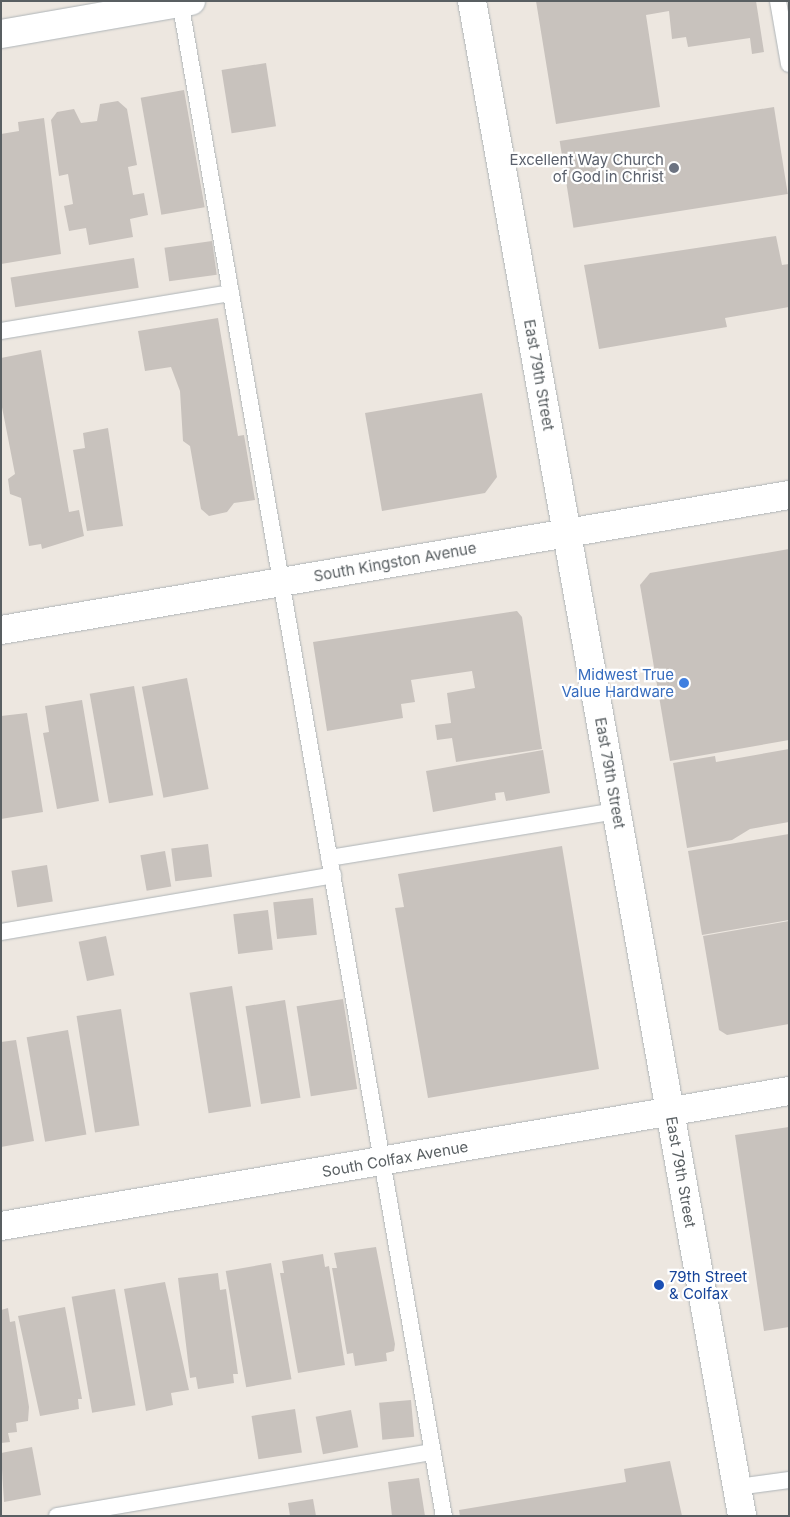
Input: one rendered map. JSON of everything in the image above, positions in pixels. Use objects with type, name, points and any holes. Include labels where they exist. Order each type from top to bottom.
[{"type":"street","name":"East 79th Street","points":[[472,1],[742,1516]]},
{"type":"street","points":[[1,34],[184,2]]},
{"type":"street","name":"South Kingston Avenue","points":[[1,630],[789,495]]},
{"type":"street","name":"South Colfax Avenue","points":[[1,1226],[789,1091]]},
{"type":"lane","points":[[778,1],[789,64]]},
{"type":"lane","points":[[184,2],[231,293],[444,1516]]},
{"type":"lane","points":[[1,331],[231,293]]},
{"type":"lane","points":[[329,858],[617,811]]},
{"type":"lane","points":[[1,932],[333,875]]},
{"type":"lane","points":[[57,1516],[432,1452]]},
{"type":"lane","points":[[737,1487],[789,1480]]},
{"type":"building","points":[[536,1],[756,1],[764,52],[752,54],[750,38],[688,47],[686,37],[672,39],[669,11],[646,15],[660,107],[556,124]]},
{"type":"building","points":[[266,63],[276,126],[232,133],[222,70]]},
{"type":"building","points":[[184,90],[205,207],[161,215],[141,98]]},
{"type":"building","points":[[118,101],[127,109],[137,165],[128,167],[133,195],[144,193],[148,215],[130,219],[133,237],[89,245],[86,228],[69,231],[64,206],[73,204],[68,174],[59,176],[51,120],[57,112],[74,109],[81,123],[97,121],[100,104]]},
{"type":"building","name":"Excellent Way Church of God in Christ","points":[[774,107],[788,194],[573,228],[560,141]]},
{"type":"building","points":[[44,118],[61,254],[1,264],[1,134],[19,131],[18,122]]},
{"type":"building","points":[[776,236],[782,265],[789,264],[789,307],[725,318],[727,327],[599,349],[584,265]]},
{"type":"building","points":[[212,241],[217,275],[169,281],[164,248]]},
{"type":"building","points":[[134,258],[139,288],[15,307],[11,278]]},
{"type":"building","points":[[218,318],[238,436],[244,435],[255,500],[234,503],[227,512],[209,516],[201,509],[190,446],[183,441],[180,391],[171,367],[145,371],[138,331]]},
{"type":"building","points":[[41,350],[69,512],[79,510],[84,536],[42,549],[41,544],[29,546],[21,498],[10,494],[8,479],[15,474],[1,402],[1,358]]},
{"type":"building","points":[[482,393],[497,477],[485,493],[382,511],[365,413]]},
{"type":"building","points":[[108,428],[123,526],[87,531],[73,450],[85,448],[83,433]]},
{"type":"building","points":[[789,549],[789,740],[670,761],[640,585],[650,573]]},
{"type":"building","points":[[517,611],[522,617],[542,749],[456,762],[452,738],[437,740],[435,725],[451,723],[447,693],[475,688],[472,671],[411,680],[415,702],[401,704],[403,718],[327,731],[313,642]]},
{"type":"building","points":[[187,678],[209,789],[163,798],[142,687]]},
{"type":"building","points":[[134,686],[153,795],[109,803],[90,694]]},
{"type":"building","points":[[82,700],[99,801],[57,809],[43,733],[49,732],[45,706]]},
{"type":"building","points":[[27,713],[43,812],[1,819],[1,716]]},
{"type":"building","points":[[789,749],[789,822],[750,829],[732,840],[687,848],[673,763],[715,756],[716,762]]},
{"type":"building","points":[[543,750],[550,793],[506,801],[504,792],[495,793],[496,800],[433,812],[426,771]]},
{"type":"building","points":[[789,834],[789,920],[702,935],[688,851]]},
{"type":"building","points":[[208,844],[212,877],[175,881],[171,849]]},
{"type":"building","points":[[562,846],[599,1069],[428,1098],[395,908],[404,907],[398,874]]},
{"type":"building","points":[[165,851],[171,886],[147,891],[140,855]]},
{"type":"building","points":[[47,865],[53,902],[17,907],[11,871]]},
{"type":"building","points":[[313,898],[317,935],[277,939],[273,902]]},
{"type":"building","points":[[268,910],[273,950],[238,954],[233,914]]},
{"type":"building","points":[[789,921],[789,1024],[727,1035],[719,1030],[703,936]]},
{"type":"building","points":[[106,936],[114,975],[87,981],[79,942]]},
{"type":"building","points":[[232,986],[251,1106],[209,1113],[190,993]]},
{"type":"building","points":[[343,999],[357,1089],[311,1096],[297,1006]]},
{"type":"building","points":[[285,1000],[300,1098],[261,1104],[245,1006]]},
{"type":"building","points":[[121,1009],[139,1126],[95,1133],[77,1016]]},
{"type":"building","points":[[68,1030],[86,1134],[45,1142],[27,1037]]},
{"type":"building","points":[[16,1040],[34,1141],[1,1147],[1,1042]]},
{"type":"building","points":[[789,1127],[789,1327],[764,1331],[735,1135]]},
{"type":"building","points":[[376,1247],[395,1344],[394,1351],[386,1353],[387,1361],[355,1366],[353,1353],[347,1354],[332,1268],[337,1268],[334,1253]]},
{"type":"building","points":[[323,1254],[325,1267],[329,1266],[345,1365],[298,1373],[280,1273],[284,1273],[282,1261]]},
{"type":"building","points":[[271,1263],[291,1379],[246,1387],[226,1271]]},
{"type":"building","points":[[218,1273],[220,1290],[226,1289],[238,1374],[233,1374],[234,1383],[198,1389],[196,1377],[190,1378],[178,1278]]},
{"type":"building","points":[[165,1282],[189,1390],[171,1393],[173,1405],[146,1411],[124,1289]]},
{"type":"building","points":[[115,1289],[135,1405],[92,1413],[72,1297]]},
{"type":"building","points":[[65,1307],[82,1399],[78,1399],[79,1409],[40,1416],[18,1316]]},
{"type":"building","points":[[8,1308],[10,1322],[15,1321],[29,1407],[28,1421],[16,1423],[17,1432],[8,1433],[10,1442],[1,1443],[1,1310]]},
{"type":"building","points":[[411,1400],[414,1437],[382,1440],[379,1403]]},
{"type":"building","points":[[295,1409],[302,1452],[258,1459],[252,1416]]},
{"type":"building","points":[[351,1410],[358,1447],[323,1454],[316,1417]]},
{"type":"building","points":[[32,1447],[41,1495],[4,1502],[1,1453]]},
{"type":"building","points":[[670,1461],[682,1516],[460,1516],[459,1510],[626,1482],[624,1469]]},
{"type":"building","points":[[419,1478],[425,1516],[392,1516],[388,1482]]},
{"type":"building","points":[[313,1499],[316,1516],[290,1516],[288,1503]]},
{"type":"place","name":"Excellent Way Church of God in Christ","points":[[674,168]]},
{"type":"place","name":"Midwest True Value Hardware","points":[[684,683]]},
{"type":"place","name":"79th Street & Colfax","points":[[659,1285]]}]
